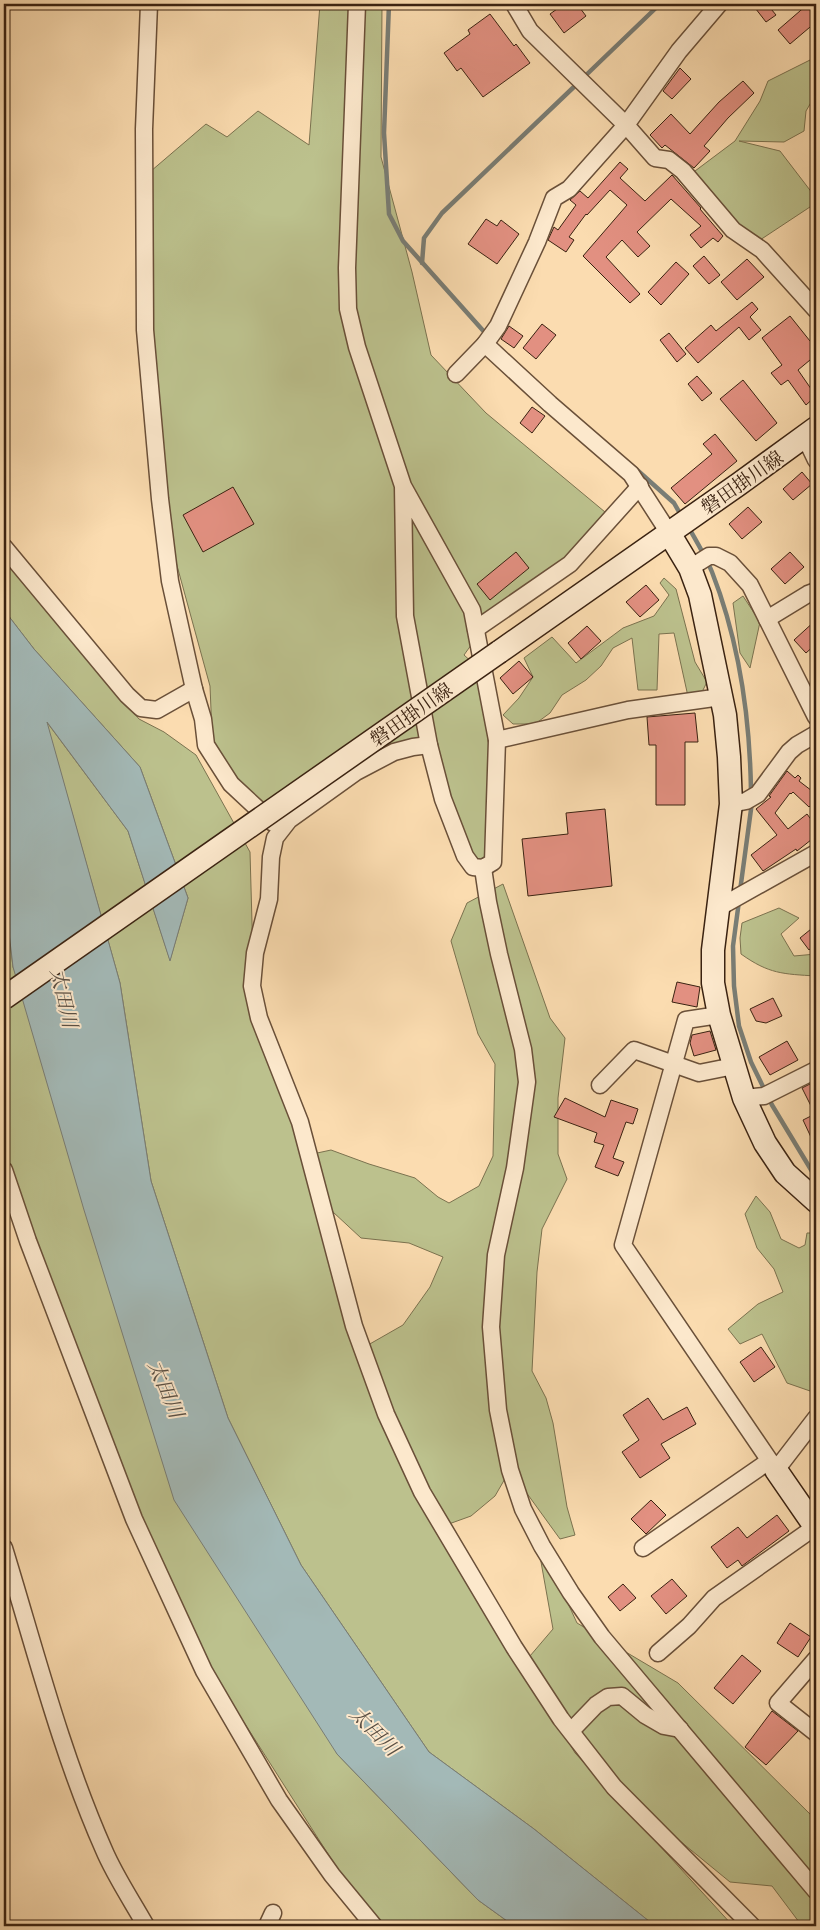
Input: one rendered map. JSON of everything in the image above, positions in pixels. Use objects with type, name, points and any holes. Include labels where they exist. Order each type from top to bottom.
[{"type":"main road","name":"磐田掛川線","points":[[4,998],[811,433]]},
{"type":"main road","points":[[670,533],[690,568],[700,594],[721,697],[729,758],[731,804],[712,950],[713,983],[719,1015],[744,1098],[764,1144],[785,1173],[816,1201]]},
{"type":"main road","points":[[772,1466],[816,1527]]},
{"type":"street","points":[[149,4],[144,129],[145,330],[160,499],[170,581],[194,689],[203,719],[206,745],[231,784],[281,830]]},
{"type":"street","points":[[357,4],[347,268],[348,309],[357,347],[403,486],[472,610],[478,651],[497,740],[493,862],[483,868],[473,867],[464,856],[443,799],[429,745],[405,616],[403,486]]},
{"type":"street","points":[[514,4],[530,31],[626,125],[655,158],[669,160],[683,171],[733,230],[762,250],[816,310]]},
{"type":"street","points":[[456,374],[485,344],[498,326],[538,242],[554,198],[569,189],[626,125],[679,51],[719,4]]},
{"type":"street","points":[[485,344],[550,404],[631,474],[670,533]]},
{"type":"street","points":[[811,433],[816,460]]},
{"type":"street","points":[[476,629],[570,564],[640,486]]},
{"type":"street","points":[[4,547],[121,688],[141,708],[157,710],[194,689]]},
{"type":"street","points":[[690,568],[709,556],[716,556],[730,563],[750,585],[816,717]]},
{"type":"street","points":[[767,619],[816,591]]},
{"type":"street","points":[[497,740],[628,710],[721,697]]},
{"type":"street","points":[[731,804],[746,801],[758,794],[789,752],[816,734]]},
{"type":"street","points":[[429,745],[394,752],[356,772],[289,820],[275,838],[271,857],[269,899],[255,953],[252,986],[259,1018],[300,1122],[329,1238],[354,1326],[386,1414],[422,1492],[514,1647],[571,1731],[614,1787],[752,1926]]},
{"type":"street","points":[[718,908],[816,853]]},
{"type":"street","points":[[483,868],[488,902],[522,1049],[527,1082],[515,1168],[496,1255],[490,1327],[498,1410],[510,1470],[523,1509],[542,1546],[602,1638],[816,1891]]},
{"type":"street","points":[[719,1015],[686,1020],[623,1246],[772,1466]]},
{"type":"street","points":[[600,1085],[634,1050],[699,1073],[734,1066]]},
{"type":"street","points":[[744,1098],[764,1096],[816,1070]]},
{"type":"street","points":[[4,1170],[28,1241],[134,1519],[204,1671],[278,1800],[332,1875],[374,1926]]},
{"type":"street","points":[[642,1548],[772,1466],[816,1418]]},
{"type":"street","points":[[658,1653],[689,1626],[714,1598],[816,1527]]},
{"type":"street","points":[[4,1548],[61,1734],[92,1822],[105,1852],[146,1926]]},
{"type":"street","points":[[816,1659],[778,1703],[816,1734]]},
{"type":"street","points":[[571,1731],[596,1705],[608,1697],[622,1696],[645,1715],[664,1726],[680,1729]]},
{"type":"green space","points":[[320,4],[382,4],[381,157],[412,272],[431,355],[486,413],[605,512],[559,572],[489,620],[464,655],[495,683],[493,862],[473,867],[429,745],[255,806],[213,757],[210,686],[173,551],[153,417],[144,177],[206,124],[227,137],[258,111],[309,145]]},
{"type":"green space","points":[[816,57],[816,94],[806,111],[804,131],[784,142],[739,141],[780,151],[816,198],[816,203],[754,244],[687,177],[735,141],[760,101],[768,81]]},
{"type":"green space","points":[[4,560],[139,719],[164,732],[196,755],[250,852],[254,993],[368,1345],[403,1325],[430,1287],[443,1257],[409,1243],[361,1238],[333,1212],[313,1173],[308,1155],[331,1150],[415,1178],[438,1197],[449,1203],[479,1186],[493,1156],[495,1064],[478,1034],[451,941],[467,903],[503,884],[550,1018],[565,1038],[558,1098],[558,1154],[567,1179],[542,1229],[537,1272],[532,1371],[546,1398],[553,1423],[567,1507],[575,1535],[560,1539],[510,1470],[495,1496],[471,1516],[446,1525],[524,1663],[553,1629],[536,1534],[577,1623],[678,1683],[816,1820],[816,1926],[802,1926],[772,1886],[730,1882],[614,1787],[595,1775],[733,1926],[655,1926],[534,1829],[429,1752],[301,1565],[228,1418],[151,1181],[120,983],[46,721],[128,831],[170,960],[188,898],[140,767],[34,649],[4,610]],"holes":[[[526,1668],[591,1770],[575,1753]]]},
{"type":"green space","points":[[664,578],[676,589],[695,662],[707,682],[701,694],[689,701],[674,633],[659,634],[657,690],[638,690],[632,638],[613,648],[601,666],[586,680],[562,695],[550,713],[535,724],[513,724],[503,715],[519,698],[533,677],[524,658],[552,637],[576,663],[623,628],[654,616],[669,595],[660,583]]},
{"type":"green space","points":[[743,596],[760,622],[750,668],[740,653],[733,603]]},
{"type":"green space","points":[[4,890],[13,967],[337,1754],[478,1900],[514,1926],[374,1926],[185,1630],[4,1162]]},
{"type":"green space","points":[[779,908],[799,918],[781,934],[794,956],[816,954],[816,976],[777,972],[760,966],[741,954],[740,938],[742,923]]},
{"type":"green space","points":[[756,1196],[770,1212],[781,1239],[799,1248],[805,1245],[807,1233],[816,1233],[816,1389],[813,1392],[787,1383],[762,1334],[740,1344],[728,1329],[758,1304],[783,1292],[774,1269],[757,1248],[745,1214]]},
{"type":"water","name":"太田川","points":[[4,610],[34,649],[140,767],[188,898],[170,961],[128,831],[47,722],[120,983],[151,1181],[228,1418],[301,1565],[429,1752],[534,1829],[655,1926],[514,1926],[478,1900],[337,1754],[174,1500],[84,1210],[13,967],[4,890]]},
{"type":"building","points":[[564,4],[577,4],[586,16],[564,33],[550,14]]},
{"type":"building","points":[[752,4],[767,4],[776,15],[766,22]]},
{"type":"building","points":[[808,4],[816,4],[816,22],[790,44],[778,30]]},
{"type":"building","points":[[490,14],[514,46],[516,44],[530,63],[483,97],[461,68],[457,71],[444,53],[470,34],[468,30]]},
{"type":"building","points":[[680,68],[691,79],[672,99],[663,91]]},
{"type":"building","points":[[743,81],[754,93],[728,118],[704,146],[710,151],[694,168],[665,145],[662,148],[650,135],[671,114],[690,134],[719,102]]},
{"type":"building","points":[[620,162],[628,169],[620,178],[645,201],[672,175],[723,236],[718,242],[713,238],[701,248],[690,235],[701,226],[671,199],[637,232],[650,246],[638,257],[622,240],[606,257],[640,294],[630,303],[583,256],[627,205],[610,190],[586,214],[569,237],[574,240],[566,252],[548,240],[554,227],[558,230],[576,205],[570,200],[580,191],[588,198]]},
{"type":"building","points":[[486,219],[497,226],[501,220],[519,234],[497,264],[468,244]]},
{"type":"building","points":[[704,256],[720,275],[709,284],[693,266]]},
{"type":"building","points":[[747,259],[764,277],[737,300],[721,282]]},
{"type":"building","points":[[676,262],[689,274],[661,305],[648,292]]},
{"type":"building","points":[[752,302],[758,309],[750,317],[761,330],[749,340],[739,327],[698,363],[685,348],[711,325],[716,331]]},
{"type":"building","points":[[790,316],[810,341],[816,336],[816,355],[798,370],[816,396],[806,405],[788,380],[781,385],[771,373],[782,365],[762,338]]},
{"type":"building","points":[[542,324],[556,335],[536,359],[523,348]]},
{"type":"building","points":[[509,326],[523,336],[514,348],[501,339]]},
{"type":"building","points":[[669,333],[686,354],[677,362],[660,340]]},
{"type":"building","points":[[697,376],[712,393],[702,401],[688,384]]},
{"type":"building","points":[[743,380],[777,423],[756,441],[720,399]]},
{"type":"building","points":[[532,407],[545,416],[532,433],[520,423]]},
{"type":"building","points":[[715,434],[737,461],[685,504],[671,488],[712,454],[703,444]]},
{"type":"building","points":[[802,472],[812,484],[793,500],[783,489]]},
{"type":"building","points":[[233,487],[254,524],[203,552],[183,515]]},
{"type":"building","points":[[748,507],[762,522],[742,539],[729,524]]},
{"type":"building","points":[[516,552],[529,568],[490,600],[477,584]]},
{"type":"building","points":[[790,552],[804,567],[785,584],[771,569]]},
{"type":"building","points":[[646,585],[659,600],[640,617],[626,602]]},
{"type":"building","points":[[816,620],[816,644],[806,653],[794,640]]},
{"type":"building","points":[[587,626],[601,641],[581,659],[568,643]]},
{"type":"building","points":[[519,661],[533,677],[513,694],[500,678]]},
{"type":"building","points":[[695,713],[698,742],[685,742],[685,805],[656,805],[656,745],[649,745],[647,717]]},
{"type":"building","points":[[787,771],[795,778],[798,775],[801,778],[799,781],[816,794],[816,800],[809,807],[793,792],[790,793],[775,813],[788,829],[807,814],[816,826],[816,836],[797,851],[796,849],[763,871],[751,855],[777,835],[756,809],[771,797],[769,796]]},
{"type":"building","points":[[605,809],[612,886],[528,896],[522,839],[568,834],[566,813]]},
{"type":"building","points":[[816,925],[816,944],[809,950],[800,938]]},
{"type":"building","points":[[677,982],[700,987],[697,1007],[672,1002]]},
{"type":"building","points":[[773,998],[782,1016],[766,1023],[756,1021],[750,1009]]},
{"type":"building","points":[[710,1031],[716,1050],[694,1056],[690,1043],[692,1035]]},
{"type":"building","points":[[787,1041],[798,1060],[770,1075],[759,1057]]},
{"type":"building","points":[[816,1081],[816,1148],[803,1120],[815,1114],[802,1088]]},
{"type":"building","points":[[565,1098],[605,1117],[611,1100],[638,1109],[633,1124],[626,1122],[613,1158],[624,1162],[618,1176],[595,1167],[604,1145],[594,1142],[597,1133],[554,1117]]},
{"type":"building","points":[[761,1347],[775,1367],[754,1382],[740,1362]]},
{"type":"building","points":[[648,1398],[663,1420],[687,1407],[696,1424],[661,1444],[670,1458],[640,1478],[622,1452],[639,1440],[623,1415]]},
{"type":"building","points":[[651,1500],[666,1515],[646,1534],[631,1519]]},
{"type":"building","points":[[777,1515],[789,1531],[742,1566],[738,1560],[727,1568],[711,1547],[738,1527],[747,1538]]},
{"type":"building","points":[[672,1579],[687,1596],[666,1614],[651,1596]]},
{"type":"building","points":[[623,1584],[636,1598],[620,1611],[608,1597]]},
{"type":"building","points":[[790,1623],[811,1637],[798,1657],[777,1643]]},
{"type":"building","points":[[742,1655],[761,1671],[733,1704],[714,1688]]},
{"type":"building","points":[[772,1711],[798,1731],[766,1765],[745,1747]]},
{"type":"waterway","points":[[389,4],[384,133],[389,214],[403,241],[487,335]]},
{"type":"waterway","points":[[583,78],[660,4]]},
{"type":"waterway","points":[[422,263],[424,238],[442,213],[578,83]]},
{"type":"waterway","points":[[636,469],[674,503],[682,517]]},
{"type":"waterway","points":[[689,528],[712,572],[736,652],[745,708],[751,792]]},
{"type":"waterway","points":[[740,891],[752,802]]},
{"type":"waterway","points":[[739,901],[733,946],[734,986],[739,1026],[751,1062],[772,1105],[816,1178]]}]
